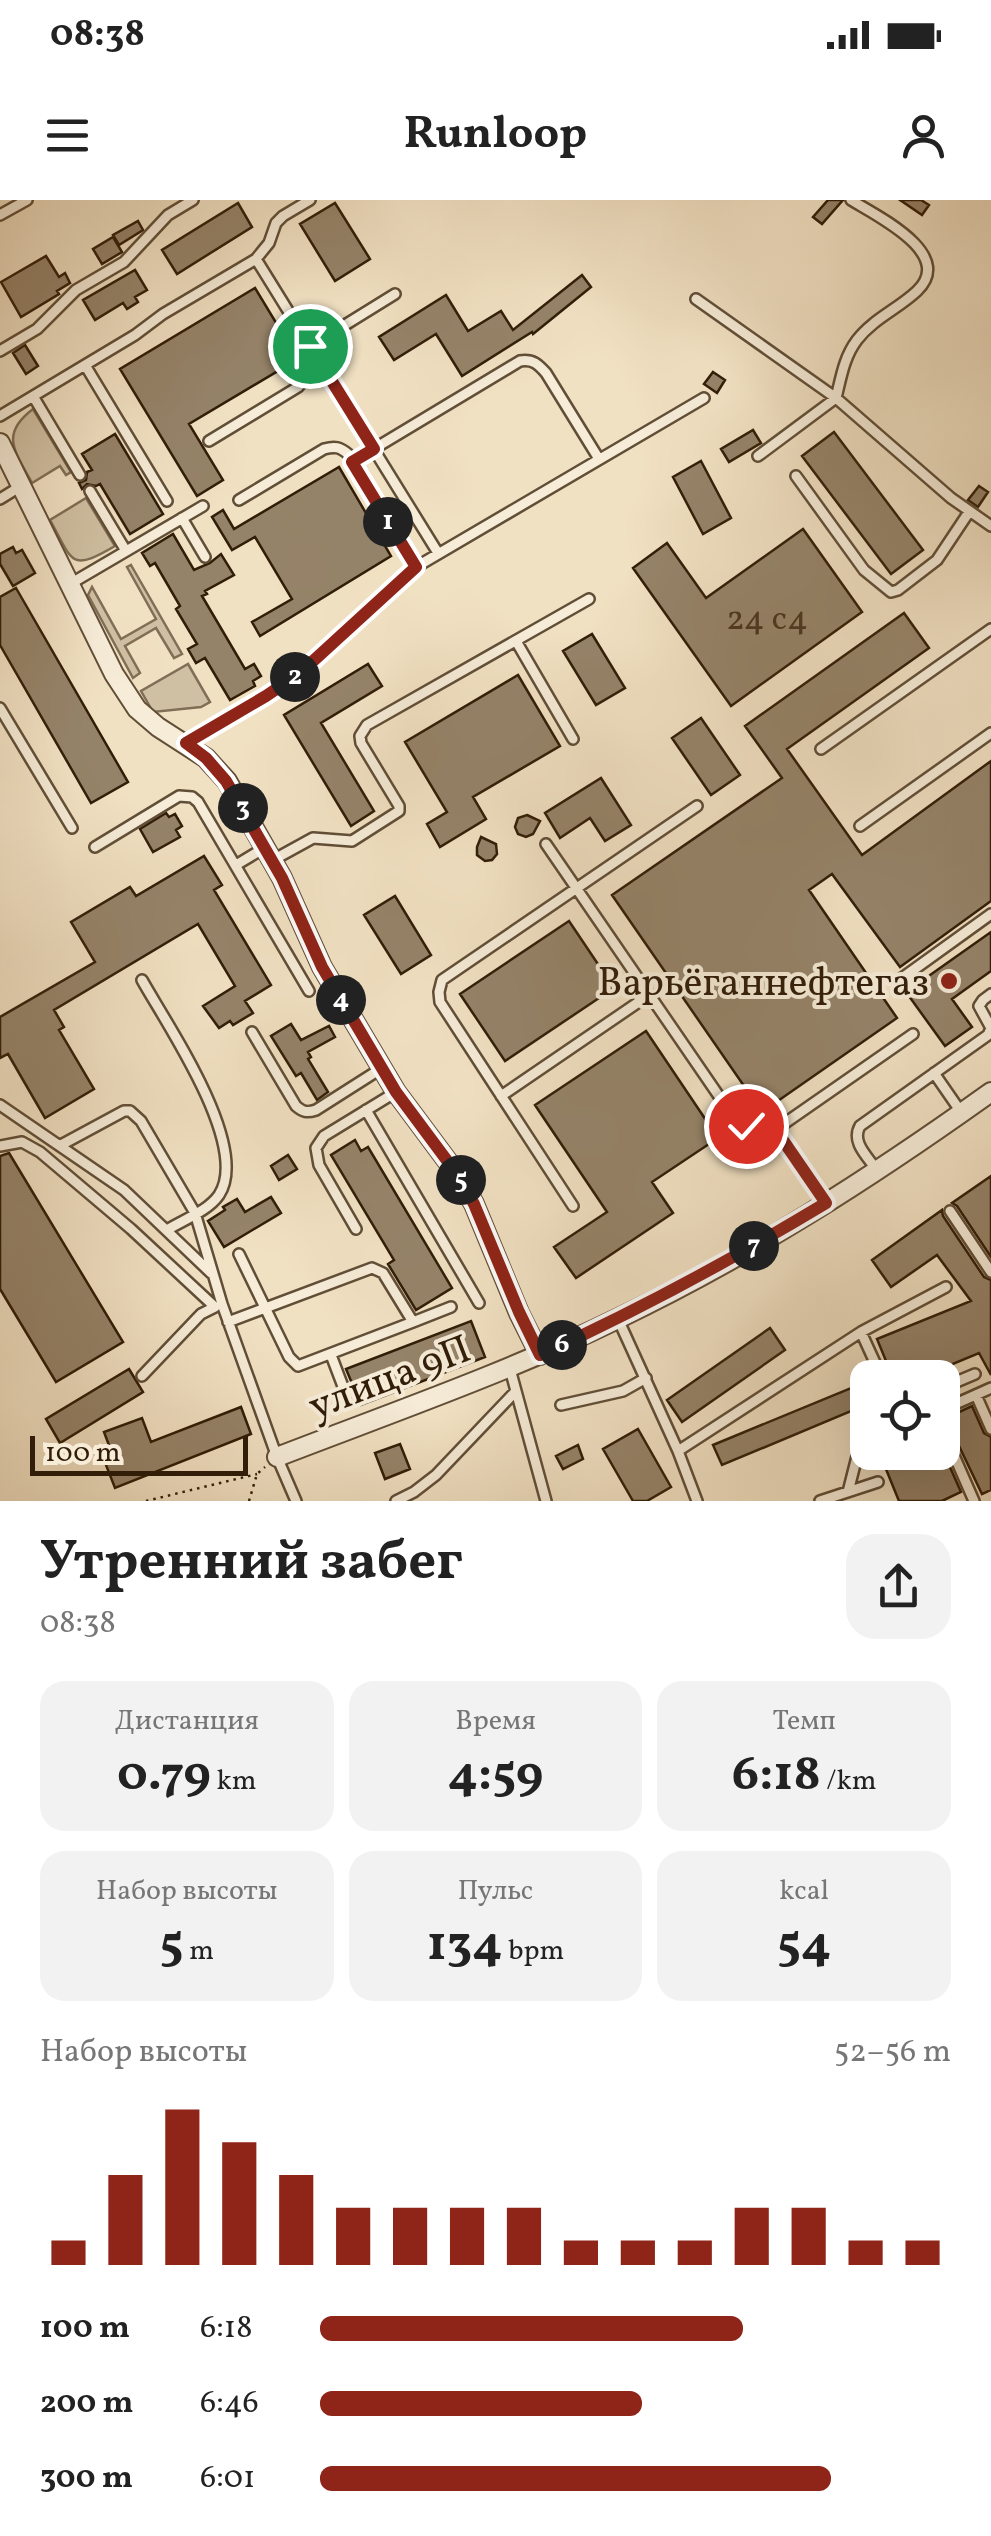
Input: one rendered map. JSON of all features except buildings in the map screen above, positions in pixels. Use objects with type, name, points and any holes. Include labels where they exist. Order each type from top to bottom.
[{"type":"street","points":[[0,443],[127,696],[158,727],[218,769],[269,854],[322,967],[396,1092],[457,1174],[474,1204],[540,1355]]},
{"type":"street","name":"улица 9П","points":[[277,1456],[510,1368],[618,1319],[702,1275],[878,1172],[991,1092]]},
{"type":"lane","points":[[0,215],[27,200]]},
{"type":"lane","points":[[0,351],[37,329],[76,290],[124,262],[156,226],[193,200]]},
{"type":"lane","points":[[0,416],[256,259],[269,243],[276,223],[310,200]]},
{"type":"lane","points":[[758,456],[836,398],[853,345],[868,327],[916,292],[927,278],[923,256],[912,240],[852,200]]},
{"type":"lane","points":[[256,259],[438,553]]},
{"type":"lane","points":[[209,441],[298,388],[310,346],[395,294]]},
{"type":"lane","points":[[696,300],[836,398],[991,526]]},
{"type":"lane","points":[[352,462],[520,361],[529,360],[546,373],[599,460]]},
{"type":"lane","points":[[85,365],[167,501]]},
{"type":"lane","points":[[34,396],[80,474]]},
{"type":"lane","points":[[186,743],[300,673],[416,567],[704,398]]},
{"type":"lane","points":[[239,500],[324,449],[341,448],[416,567]]},
{"type":"lane","points":[[796,476],[864,570],[891,592],[936,560],[970,512]]},
{"type":"lane","points":[[0,499],[22,486]]},
{"type":"lane","points":[[90,491],[126,551]]},
{"type":"lane","points":[[70,584],[202,506]]},
{"type":"lane","points":[[182,518],[205,557]]},
{"type":"lane","points":[[236,865],[313,838],[352,841],[396,815],[399,806],[361,743],[363,729],[589,599]]},
{"type":"lane","points":[[821,750],[991,629]]},
{"type":"lane","points":[[516,640],[573,739]]},
{"type":"lane","points":[[0,708],[72,828]]},
{"type":"lane","points":[[860,826],[991,733]]},
{"type":"lane","points":[[95,847],[179,796],[186,795],[198,802],[309,991]]},
{"type":"lane","points":[[573,1206],[440,1002],[442,980],[697,806]]},
{"type":"lane","points":[[546,844],[736,1122],[776,1130],[913,1034]]},
{"type":"lane","points":[[898,981],[991,914]]},
{"type":"lane","points":[[142,980],[205,1091],[226,1156],[219,1194],[167,1230]]},
{"type":"lane","points":[[878,1172],[857,1142],[860,1126],[988,1035],[991,1028],[979,1006],[991,994]]},
{"type":"lane","points":[[501,1096],[649,996]]},
{"type":"lane","points":[[252,1032],[301,1111],[316,1110],[382,1068]]},
{"type":"lane","points":[[934,1074],[962,1113]]},
{"type":"lane","points":[[356,1229],[319,1166],[316,1148],[324,1136],[396,1092]]},
{"type":"lane","points":[[0,1105],[124,1190],[213,1276]]},
{"type":"lane","points":[[366,1110],[479,1303]]},
{"type":"lane","points":[[60,1146],[116,1114],[130,1111],[141,1121],[195,1214],[218,1305]]},
{"type":"lane","points":[[776,1130],[826,1203]]},
{"type":"lane","points":[[0,1146],[22,1142],[40,1152],[218,1305],[228,1322],[296,1501]]},
{"type":"lane","points":[[950,1211],[991,1272]]},
{"type":"lane","points":[[239,1254],[294,1364],[304,1366],[451,1307]]},
{"type":"lane","points":[[228,1322],[372,1268],[382,1274],[413,1322]]},
{"type":"lane","points":[[678,1450],[861,1332],[946,1288]]},
{"type":"lane","points":[[142,1376],[200,1314],[218,1305]]},
{"type":"lane","points":[[618,1319],[697,1501]]},
{"type":"lane","points":[[861,1332],[874,1360]]},
{"type":"lane","points":[[331,1355],[346,1397]]},
{"type":"lane","points":[[510,1368],[543,1500]]},
{"type":"lane","points":[[960,1380],[974,1374]]},
{"type":"lane","points":[[561,1404],[622,1391],[646,1378]]},
{"type":"lane","points":[[960,1402],[991,1388]]},
{"type":"lane","points":[[396,1501],[436,1475],[516,1392]]},
{"type":"lane","points":[[976,1395],[991,1430]]},
{"type":"lane","points":[[960,1469],[974,1501]]},
{"type":"lane","points":[[848,1492],[853,1470]]},
{"type":"lane","points":[[820,1501],[878,1482]]},
{"type":"path","points":[[146,1501],[257,1474],[277,1456]]},
{"type":"path","points":[[249,1501],[257,1474]]},
{"type":"shaded area","points":[[33,409],[71,472],[66,475],[60,466],[32,483],[16,452],[13,435],[16,426]]},
{"type":"shaded area","points":[[86,498],[115,546],[80,560],[69,553],[50,520]]},
{"type":"shaded area","points":[[131,565],[182,654],[174,658],[156,628],[125,646],[140,673],[133,678],[88,595],[92,587],[121,639],[156,619],[127,567]]},
{"type":"shaded area","points":[[188,664],[210,702],[201,707],[153,712],[141,691]]},
{"type":"place","name":"Варьёганнефтегаз","points":[[949,981]]},
{"type":"route","points":[[310,346],[374,449],[352,462],[416,567],[300,673],[186,743],[218,769],[226,781],[266,847],[322,967],[410,1114],[457,1174],[540,1355],[702,1275],[826,1203],[776,1130],[746,1126]]}]
